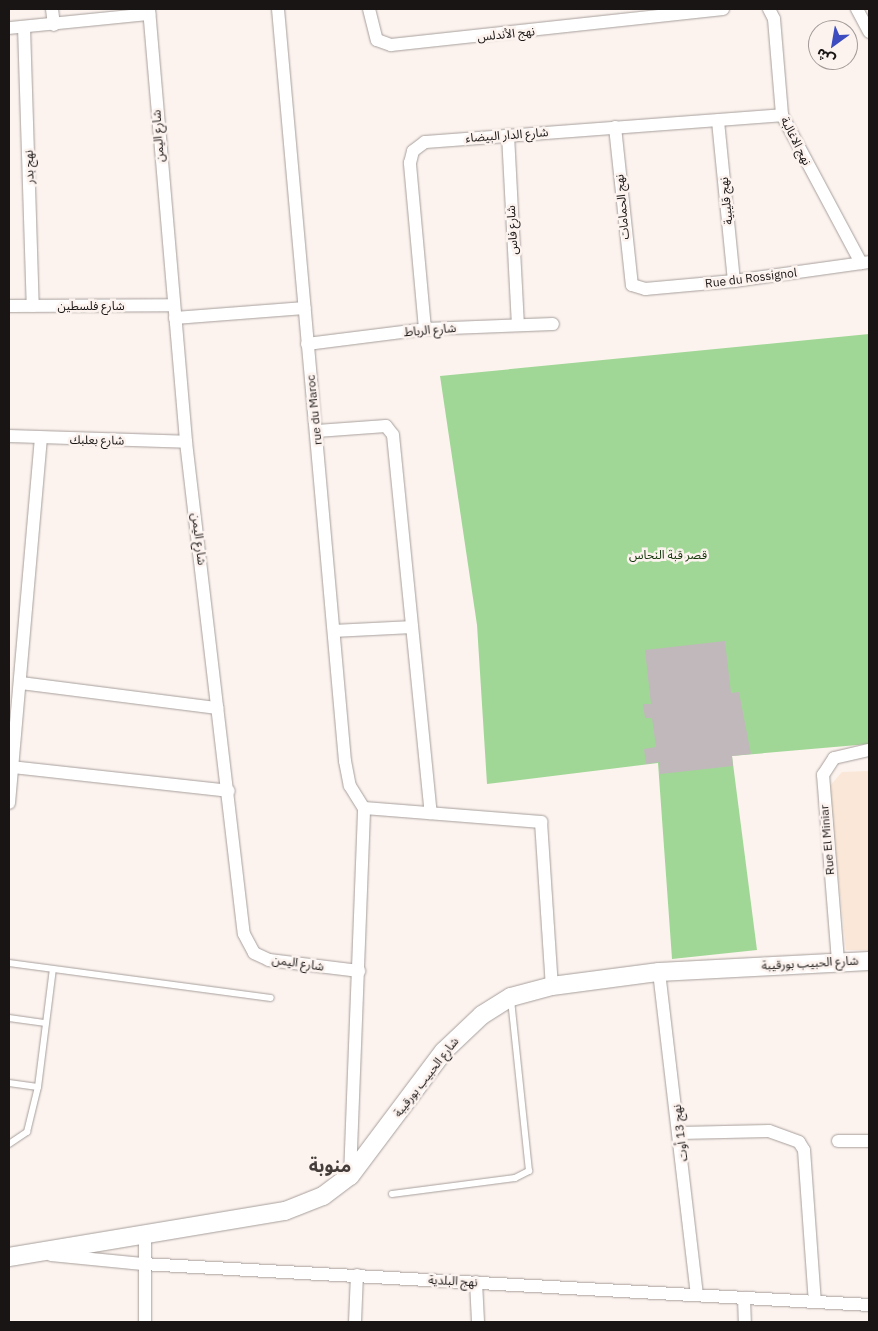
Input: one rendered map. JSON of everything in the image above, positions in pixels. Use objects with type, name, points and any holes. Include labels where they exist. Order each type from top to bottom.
[{"type":"street","points":[[52,9],[54,25]]},
{"type":"street","name":"rue du Maroc","points":[[278,9],[347,774],[353,793],[364,808]]},
{"type":"street","name":"نهج الأندلس","points":[[368,9],[378,40],[391,46],[669,12]]},
{"type":"street","points":[[669,12],[723,9]]},
{"type":"street","name":"نهج الاغالبة","points":[[769,9],[774,19],[782,115],[865,262]]},
{"type":"street","points":[[857,9],[869,32]]},
{"type":"street","name":"شارع اليمن","points":[[9,28],[54,25],[149,12],[186,442],[217,708],[248,945],[269,960],[359,971]]},
{"type":"street","name":"نهج بدر","points":[[24,27],[33,306]]},
{"type":"street","name":"شارع الدار البيضاء","points":[[425,329],[410,163],[413,151],[425,142],[782,115]]},
{"type":"street","name":"نهج قليبية","points":[[718,120],[734,281]]},
{"type":"street","name":"نهج الحمامات","points":[[615,127],[632,285]]},
{"type":"street","name":"شارع فاس","points":[[508,135],[518,325]]},
{"type":"street","name":"Rue du Rossignol","points":[[632,285],[645,289],[734,281],[865,262]]},
{"type":"street","name":"شارع فلسطين","points":[[9,306],[174,311],[305,308]]},
{"type":"street","name":"شارع الرباط","points":[[308,344],[425,329],[553,324]]},
{"type":"street","points":[[317,431],[391,428],[430,814]]},
{"type":"street","name":"شارع بعلبك","points":[[9,436],[41,439],[186,442]]},
{"type":"street","points":[[9,803],[41,439]]},
{"type":"street","points":[[334,631],[412,627]]},
{"type":"street","points":[[21,683],[217,708]]},
{"type":"street","name":"Rue El Miniar","points":[[838,961],[822,775],[834,758],[869,750]]},
{"type":"street","points":[[12,767],[229,791]]},
{"type":"street","points":[[350,1176],[364,808],[541,822],[552,986]]},
{"type":"street","name":"شارع الحبيب بورقيبة","points":[[9,1256],[37,1254],[145,1233],[285,1211],[323,1196],[350,1176],[444,1051],[482,1015],[511,997],[552,986],[659,972],[838,961],[869,961]]},
{"type":"street","name":"نهج 13 أوت","points":[[659,972],[680,1133],[697,1295]]},
{"type":"street","points":[[680,1133],[769,1131],[799,1142],[804,1150],[815,1302]]},
{"type":"street","points":[[838,1141],[869,1141]]},
{"type":"street","points":[[145,1233],[143,1264],[145,1322]]},
{"type":"street","name":"نهج البلدية","points":[[37,1254],[143,1264],[869,1305]]},
{"type":"street","points":[[355,1322],[357,1275]]},
{"type":"street","points":[[476,1282],[478,1322]]},
{"type":"street","points":[[744,1298],[745,1322]]},
{"type":"lane","points":[[9,963],[271,998]]},
{"type":"lane","points":[[9,1144],[27,1132],[38,1087],[53,969]]},
{"type":"lane","points":[[392,1194],[515,1178],[529,1171],[511,997]]},
{"type":"lane","points":[[9,1018],[46,1023]]},
{"type":"lane","points":[[9,1083],[38,1087]]},
{"type":"shaded area","points":[[869,771],[869,950],[846,950],[829,787],[842,772]]},
{"type":"green space","name":"قصر قبة النحاس","points":[[869,334],[869,744],[732,756],[757,950],[672,959],[658,763],[487,784],[477,625],[440,376]]},
{"type":"building","points":[[725,641],[731,693],[739,692],[751,754],[732,756],[733,766],[660,774],[659,762],[646,764],[644,749],[656,747],[652,718],[645,718],[643,704],[651,704],[645,650]]},
{"type":"district","name":"منوبة","points":[[330,1166]]}]
